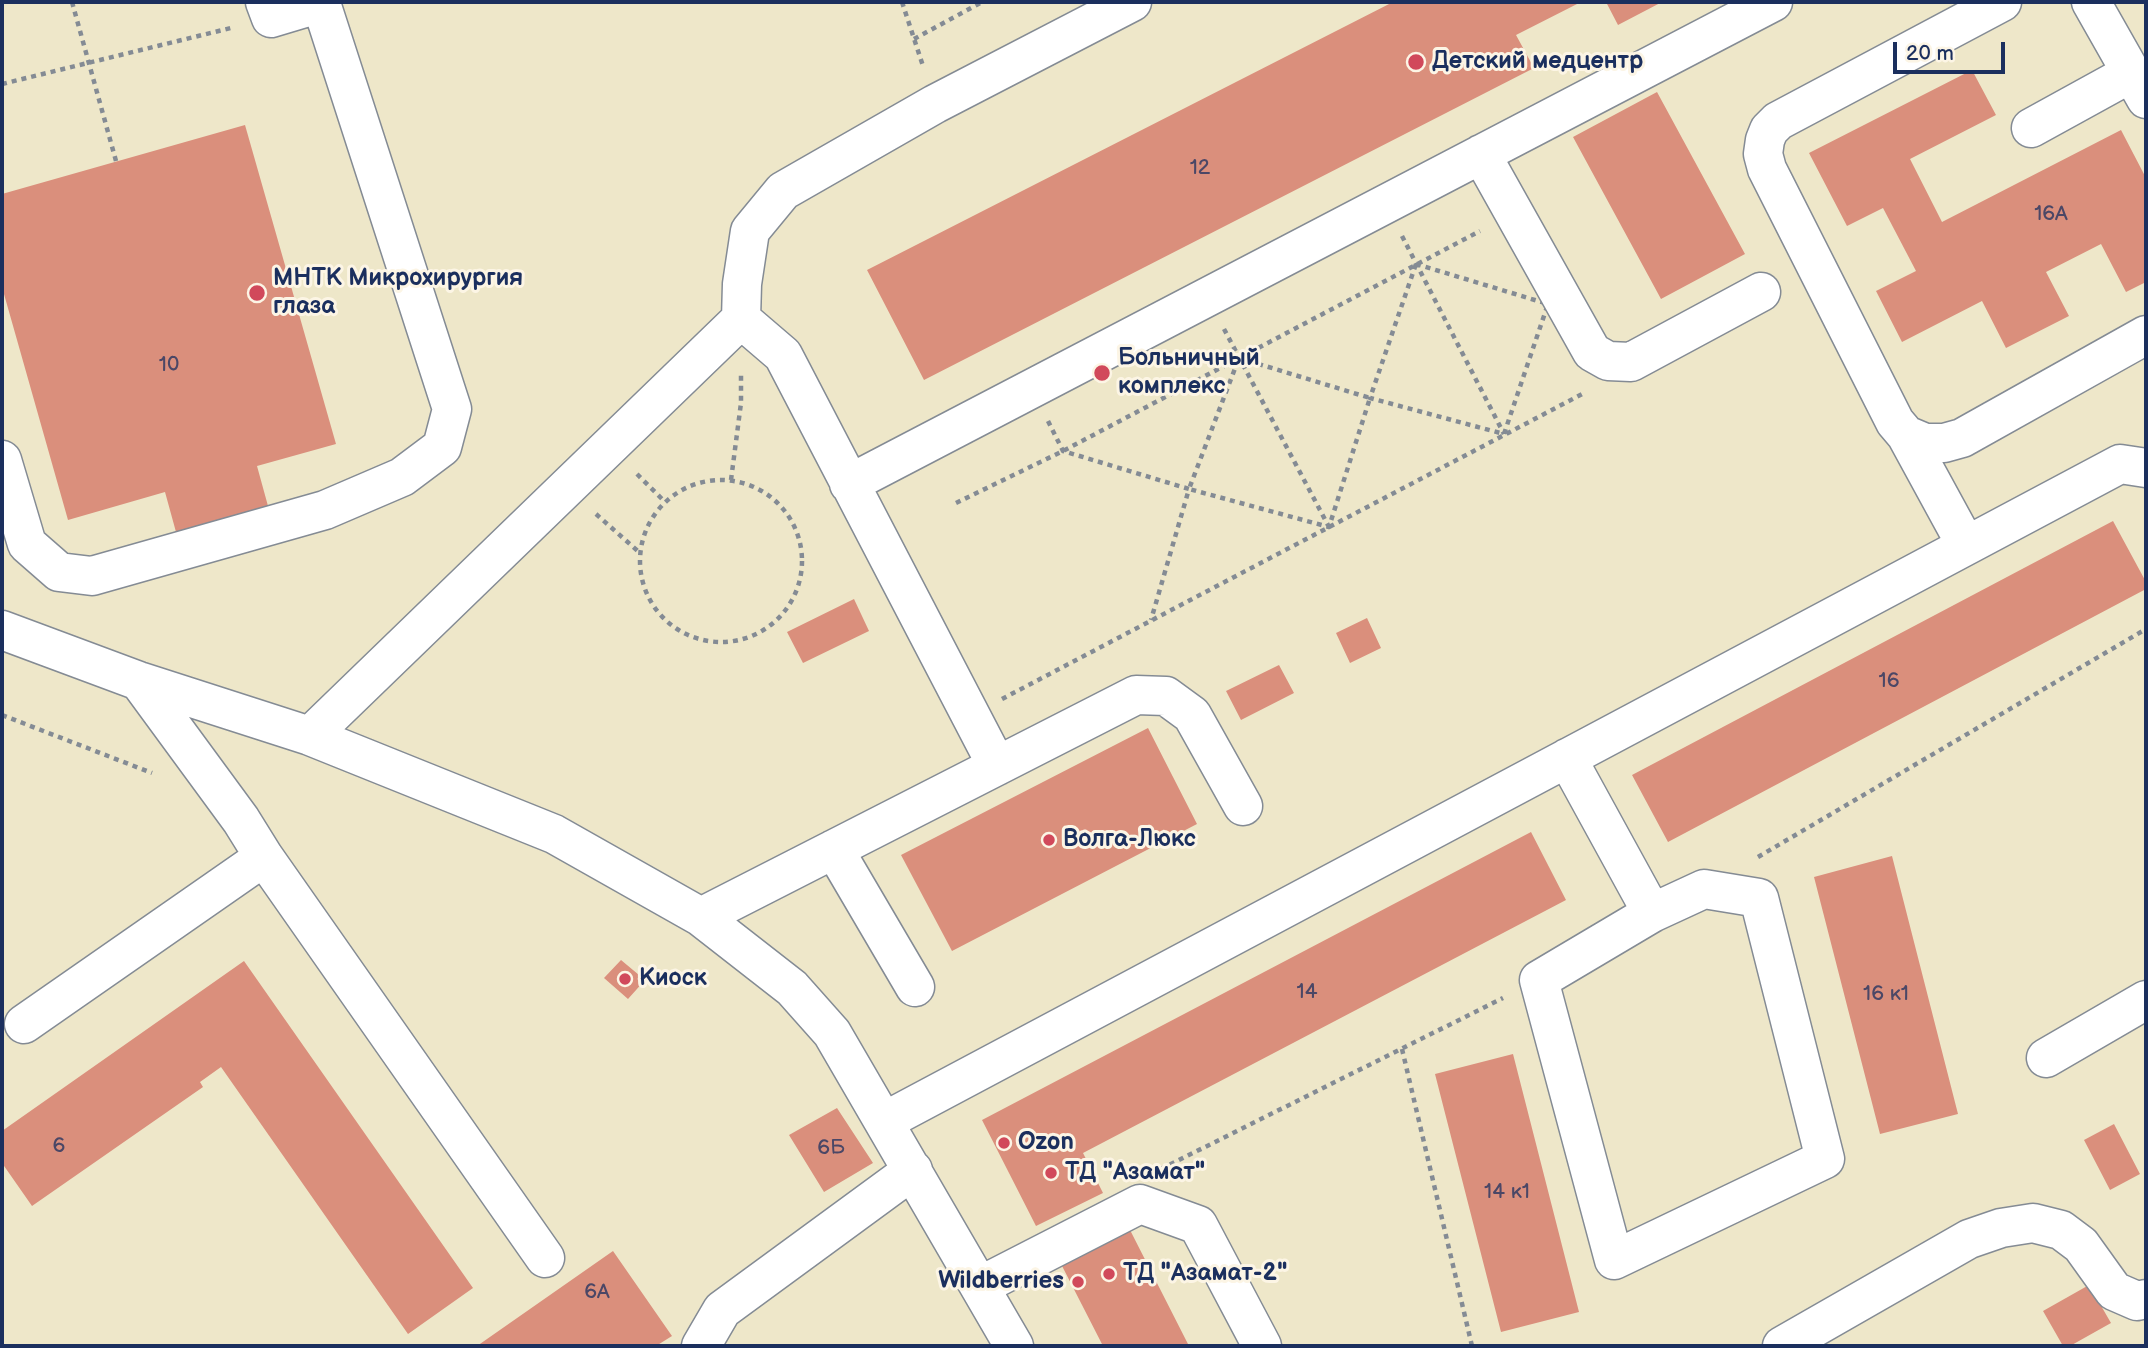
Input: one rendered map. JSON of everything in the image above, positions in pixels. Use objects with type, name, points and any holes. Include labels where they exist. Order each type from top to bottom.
[{"type":"street","points":[[2,460],[27,544],[59,572],[92,576],[325,510],[402,477],[442,447],[452,409],[321,2],[268,10]]},
{"type":"street","points":[[310,736],[741,318],[751,231],[783,191],[934,104],[1132,2]]},
{"type":"street","points":[[849,484],[1773,2]]},
{"type":"street","points":[[1966,545],[1906,435],[1895,422],[1767,169],[1763,154],[1769,130],[1778,121],[2002,2]]},
{"type":"street","points":[[2031,128],[2139,86],[2091,2]]},
{"type":"street","points":[[1481,154],[1592,352],[1608,361],[1631,362],[1761,292]]},
{"type":"street","points":[[741,318],[783,355],[997,766]]},
{"type":"street","points":[[1906,435],[1925,443],[1944,443],[1962,438],[2146,335]]},
{"type":"street","points":[[885,1121],[2120,464],[2146,468]]},
{"type":"street","points":[[2,630],[139,681],[310,736],[554,834],[701,916],[792,988],[832,1033],[1014,1346]]},
{"type":"street","points":[[139,681],[241,820],[264,857],[545,1258]]},
{"type":"street","points":[[701,916],[1136,695],[1166,696],[1192,715],[1243,806]]},
{"type":"street","points":[[1567,758],[1652,913]]},
{"type":"street","points":[[834,849],[915,987]]},
{"type":"street","points":[[24,1024],[264,857]]},
{"type":"street","points":[[1704,889],[1759,898],[1825,1159],[1614,1259],[1539,980],[1652,913],[1704,889]]},
{"type":"street","points":[[2046,1058],[2146,1000]]},
{"type":"street","points":[[701,1346],[722,1310],[913,1170]]},
{"type":"street","points":[[979,1286],[1140,1204],[1198,1225],[1262,1346]]},
{"type":"street","points":[[1782,1346],[1829,1335],[1969,1239],[2001,1228],[2033,1223],[2062,1230],[2081,1245],[2114,1291],[2137,1301],[2146,1299]]},
{"type":"path","points":[[72,2],[116,161]]},
{"type":"path","points":[[902,2],[934,104]]},
{"type":"path","points":[[914,38],[982,2]]},
{"type":"path","points":[[2,84],[89,63],[268,10]]},
{"type":"path","points":[[1385,204],[1504,435]]},
{"type":"path","points":[[956,503],[1063,451],[1513,213]]},
{"type":"path","points":[[1329,527],[1416,264]]},
{"type":"path","points":[[1416,264],[1548,304],[1504,435]]},
{"type":"path","points":[[731,480],[741,403],[741,318]]},
{"type":"path","points":[[1239,358],[1504,435]]},
{"type":"path","points":[[1151,620],[1189,489],[1239,358]]},
{"type":"path","points":[[1239,358],[1329,527]]},
{"type":"path","points":[[970,716],[1593,388],[1608,361]]},
{"type":"path","points":[[1031,389],[1063,451],[1329,527]]},
{"type":"path","points":[[731,480],[761,491],[782,509],[796,536],[801,565],[794,600],[778,622],[748,640],[711,642],[681,633],[658,612],[643,583],[640,553],[650,521],[664,501],[692,483],[731,480]]},
{"type":"path","points":[[566,488],[640,553]]},
{"type":"path","points":[[1704,889],[2146,629]]},
{"type":"path","points":[[2,715],[152,773]]},
{"type":"path","points":[[1140,1204],[1142,1179],[1539,980]]},
{"type":"path","points":[[1402,1049],[1472,1346]]},
{"type":"building","points":[[1393,2],[1581,2],[1516,35],[1534,68],[924,380],[867,270]]},
{"type":"building","points":[[1606,2],[1662,2],[1618,25]]},
{"type":"building","points":[[1972,70],[1996,115],[1910,159],[1942,222],[2121,130],[2146,178],[2146,282],[2126,292],[2101,244],[2046,272],[2069,316],[2006,348],[1982,301],[1902,342],[1876,291],[1916,271],[1883,208],[1847,226],[1809,153]]},
{"type":"building","points":[[1657,92],[1745,254],[1661,299],[1573,137]]},
{"type":"building","points":[[245,125],[336,444],[257,466],[268,506],[176,532],[165,492],[68,520],[2,287],[2,194]]},
{"type":"building","points":[[2113,521],[2146,582],[2146,589],[1668,842],[1632,775]]},
{"type":"building","points":[[854,599],[869,631],[803,663],[787,632]]},
{"type":"building","points":[[1367,618],[1381,648],[1350,663],[1336,633]]},
{"type":"building","points":[[1279,665],[1294,693],[1241,720],[1226,691]]},
{"type":"building","name":"Волга-Люкс","points":[[1148,728],[1197,824],[952,951],[901,855]]},
{"type":"building","points":[[1531,832],[1566,900],[1083,1153],[1103,1193],[1036,1226],[982,1120]]},
{"type":"building","points":[[1892,856],[1958,1114],[1880,1134],[1814,877]]},
{"type":"building","name":"Киоск","points":[[621,960],[645,980],[628,999],[604,978]]},
{"type":"building","points":[[244,961],[473,1288],[408,1334],[221,1067],[200,1082],[203,1087],[32,1206],[2,1163],[2,1131]]},
{"type":"building","points":[[1513,1054],[1579,1312],[1501,1332],[1435,1074]]},
{"type":"building","points":[[837,1108],[873,1163],[824,1192],[789,1135]]},
{"type":"building","points":[[2114,1124],[2140,1174],[2110,1190],[2084,1140]]},
{"type":"building","points":[[1129,1228],[1189,1346],[1103,1346],[1060,1262]]},
{"type":"building","points":[[613,1251],[672,1336],[656,1346],[477,1346]]},
{"type":"building","points":[[2089,1285],[2111,1323],[2070,1346],[2063,1346],[2043,1311]]},
{"type":"place","name":"Детский медцентр","points":[[1416,62]]},
{"type":"place","name":"МНТК Микрохирургия глаза","points":[[257,293]]},
{"type":"place","name":"Больничный комплекс","points":[[1102,373]]},
{"type":"place","name":"Волга-Люкс","points":[[1049,840]]},
{"type":"place","name":"Киоск","points":[[625,979]]},
{"type":"place","name":"Ozon","points":[[1004,1143]]},
{"type":"place","name":"ТД \"Азамат\"","points":[[1051,1173]]},
{"type":"place","name":"ТД \"Азамат-2\"","points":[[1109,1274]]},
{"type":"place","name":"Wildberries","points":[[1078,1282]]}]
